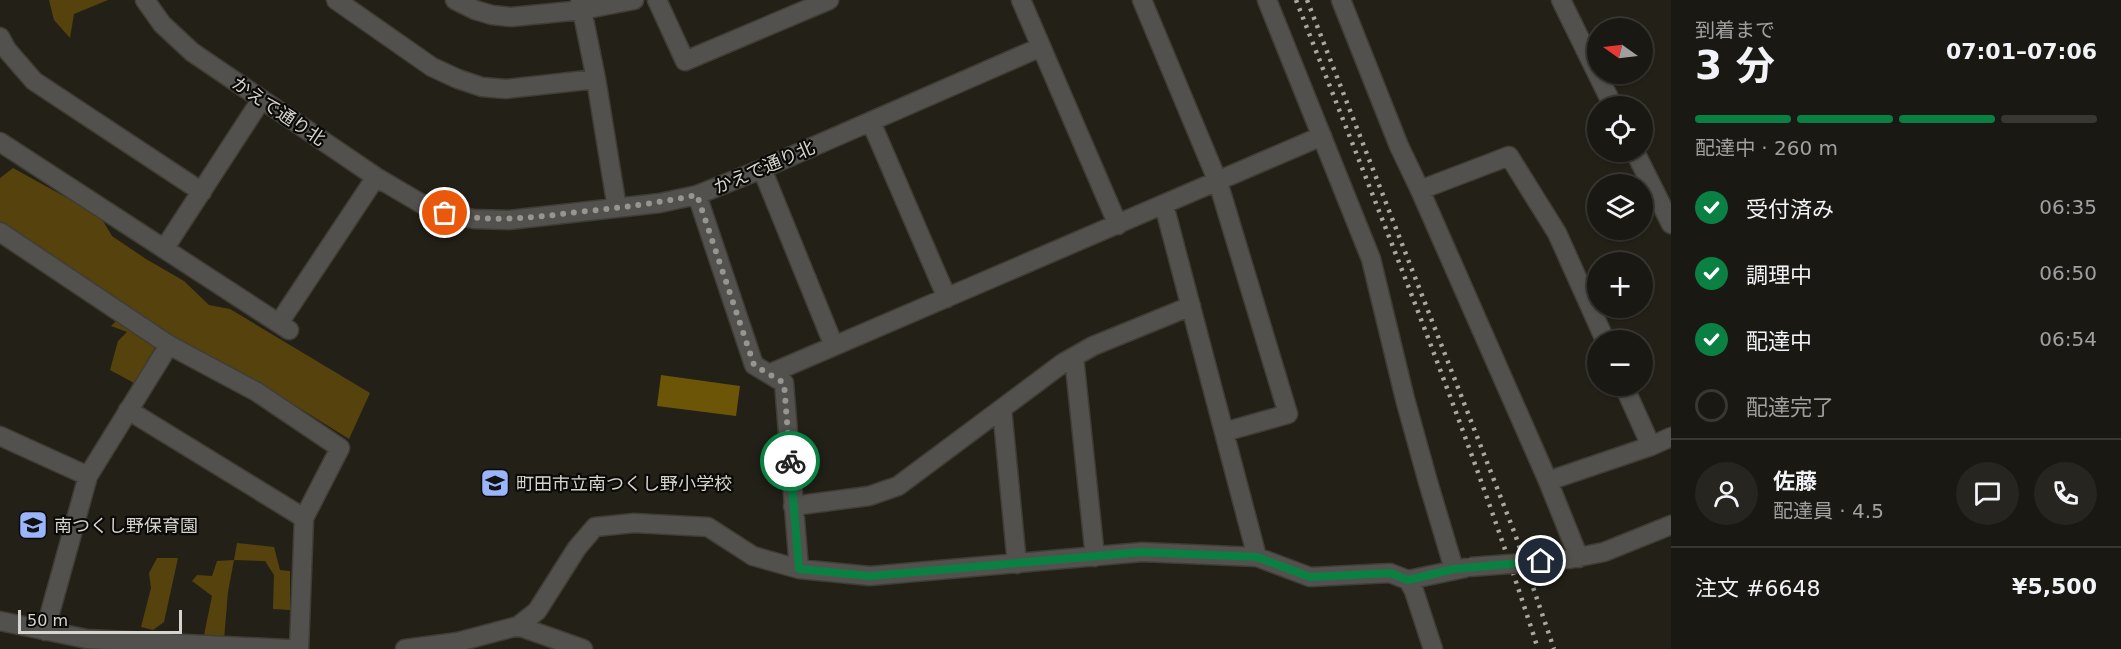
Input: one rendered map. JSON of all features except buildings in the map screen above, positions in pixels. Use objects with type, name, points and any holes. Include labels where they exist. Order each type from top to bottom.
[{"type":"street","name":"かえで通り北","points":[[145,0],[162,24],[192,52],[376,177],[422,204],[445,213],[474,219],[508,220],[660,203],[697,195],[872,122],[1041,47]]},
{"type":"street","points":[[336,0],[432,68],[458,80],[482,87],[506,89],[596,79]]},
{"type":"street","points":[[455,0],[492,15],[511,16],[581,5],[634,0]]},
{"type":"street","points":[[657,0],[685,61],[829,0]]},
{"type":"street","points":[[1021,0],[1118,225]]},
{"type":"street","points":[[1142,0],[1218,182],[1288,414],[1224,432]]},
{"type":"street","points":[[1267,0],[1371,259],[1428,482],[1462,568]]},
{"type":"street","points":[[1341,0],[1399,147],[1548,482],[1572,559]]},
{"type":"street","points":[[1561,0],[1608,96]]},
{"type":"street","points":[[581,5],[596,79],[617,208]]},
{"type":"street","points":[[0,37],[7,50],[34,81],[202,192]]},
{"type":"street","points":[[164,249],[261,100]]},
{"type":"street","points":[[872,122],[946,298]]},
{"type":"street","points":[[769,374],[1322,136]]},
{"type":"street","points":[[0,142],[284,327],[376,177]]},
{"type":"street","points":[[1420,190],[1509,156],[1557,233],[1601,330]]},
{"type":"street","points":[[1640,162],[1671,224]]},
{"type":"street","points":[[762,169],[834,346]]},
{"type":"street","points":[[697,195],[754,365],[784,383],[799,569]]},
{"type":"street","points":[[1164,205],[1257,557]]},
{"type":"street","points":[[0,232],[169,345],[257,392],[340,448],[304,518],[299,649]]},
{"type":"street","points":[[793,506],[869,496],[898,486],[1063,363],[1093,346],[1191,306]]},
{"type":"street","points":[[45,631],[88,476],[169,345]]},
{"type":"street","points":[[1074,357],[1095,557]]},
{"type":"street","points":[[1628,396],[1651,446]]},
{"type":"street","points":[[128,410],[304,518]]},
{"type":"street","points":[[1002,410],[1017,564]]},
{"type":"street","points":[[0,436],[88,476]]},
{"type":"street","points":[[1548,482],[1671,437]]},
{"type":"street","points":[[405,649],[462,646],[518,626],[537,611],[577,548],[595,527],[634,524],[708,527],[753,556],[799,569],[870,576],[1142,552],[1257,557],[1310,577],[1390,573],[1408,580],[1462,568],[1572,559],[1604,552],[1671,525]]},
{"type":"street","points":[[1408,580],[1414,591],[1433,649]]},
{"type":"street","points":[[0,621],[87,639],[288,649]]},
{"type":"street","points":[[518,626],[583,649]]},
{"type":"shaded area","points":[[49,0],[108,0],[74,14],[70,38],[54,20]]},
{"type":"shaded area","points":[[13,168],[100,216],[112,236],[184,281],[209,305],[230,309],[370,393],[349,439],[261,384],[176,338],[0,228],[0,178]]},
{"type":"shaded area","points":[[118,319],[156,346],[134,383],[110,370],[118,341],[127,332],[111,326]]},
{"type":"shaded area","points":[[661,375],[740,386],[736,416],[657,406]]},
{"type":"shaded area","points":[[237,543],[274,547],[280,570],[290,571],[290,610],[273,609],[274,575],[265,561],[234,560]]},
{"type":"shaded area","points":[[157,558],[178,558],[164,622],[153,630],[141,627],[151,588],[149,573]]},
{"type":"shaded area","points":[[234,560],[228,592],[224,640],[204,635],[212,596],[192,581],[197,575],[212,576],[217,561]]},
{"type":"railway","points":[[1296,0],[1453,404],[1538,649]]},
{"type":"railway","points":[[1307,0],[1515,534],[1554,649]]},
{"type":"way so far","points":[[445,213],[474,219],[508,220],[660,203],[697,195],[754,365],[784,383],[790,461]]},
{"type":"place","name":"町田市立南つくし野小学校","points":[[495,483]]},
{"type":"place","name":"南つくし野保育園","points":[[33,525]]},
{"type":"route","points":[[790,461],[799,569],[870,576],[1142,552],[1257,557],[1310,577],[1390,573],[1408,580],[1454,569],[1541,561]]}]
